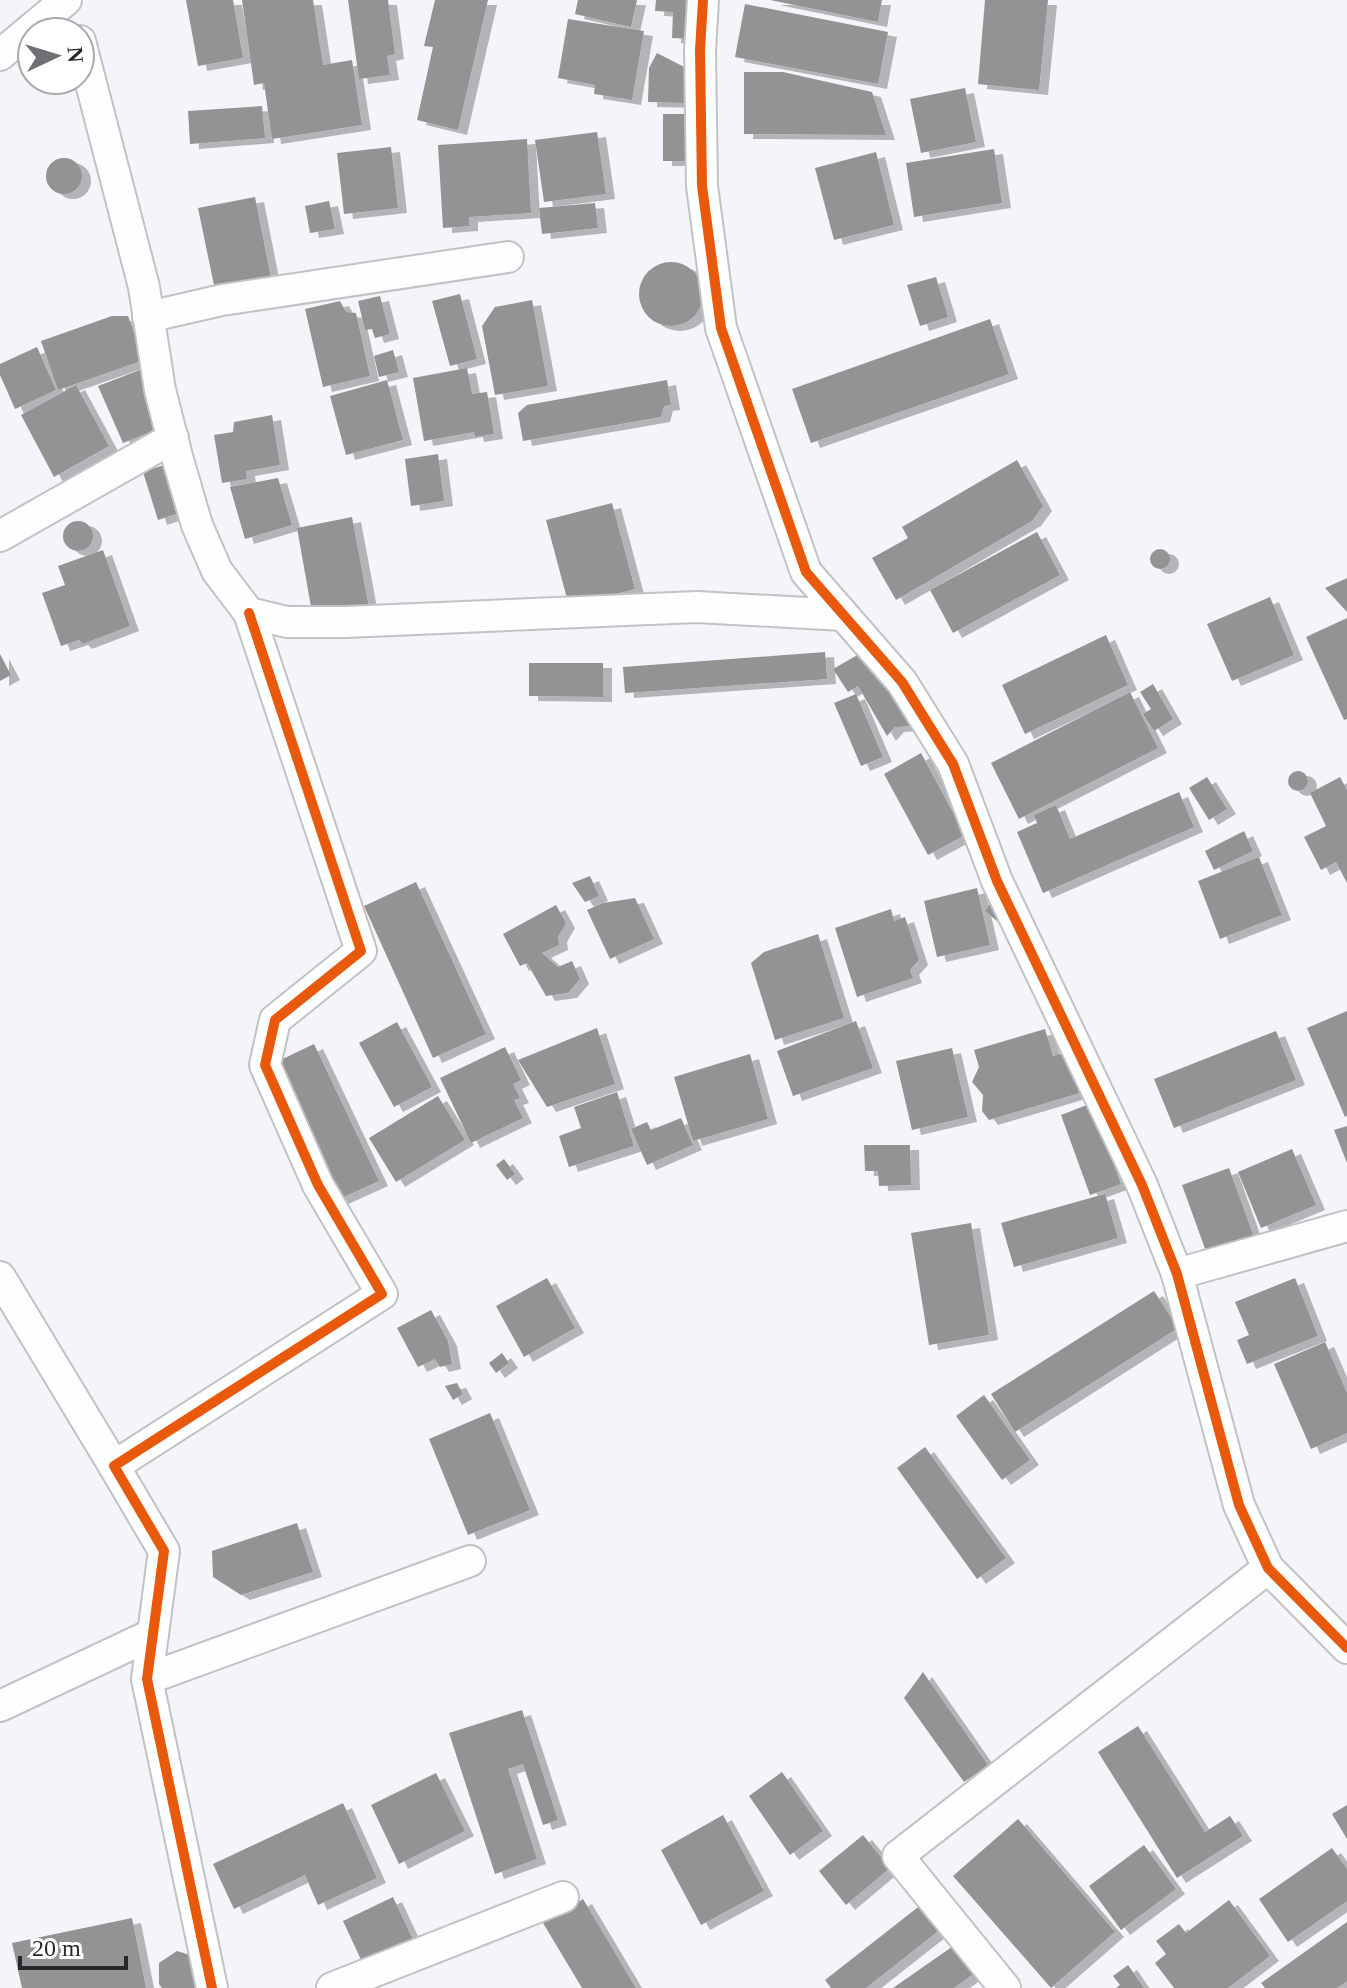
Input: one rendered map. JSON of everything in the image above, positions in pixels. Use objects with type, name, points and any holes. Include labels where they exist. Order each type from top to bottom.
[{"type":"street","points":[[0,55],[67,0]]},
{"type":"street","points":[[703,0],[700,50],[702,186],[721,328],[806,572],[902,682],[953,764],[997,881],[1107,1105],[1177,1274],[1239,1505],[1268,1568],[1347,1648]]},
{"type":"street","points":[[94,96],[144,287],[160,390],[197,525],[217,571],[249,613],[361,951],[275,1020],[265,1065],[318,1185],[382,1294],[114,1466]]},
{"type":"street","points":[[148,317],[222,300],[508,257]]},
{"type":"street","points":[[0,536],[173,438]]},
{"type":"street","points":[[249,613],[287,622],[697,607],[843,615]]},
{"type":"street","points":[[1177,1274],[1347,1226]]},
{"type":"street","points":[[0,1277],[164,1551],[147,1679],[212,1988]]},
{"type":"street","points":[[147,1679],[470,1561]]},
{"type":"street","points":[[1005,1988],[898,1856],[1268,1568]]},
{"type":"street","points":[[0,1706],[153,1634]]},
{"type":"street","points":[[332,1988],[563,1897]]},
{"type":"building","points":[[186,0],[233,0],[243,58],[198,66]]},
{"type":"building","points":[[242,0],[313,0],[323,65],[352,60],[362,125],[272,139],[264,83],[254,85]]},
{"type":"building","points":[[348,0],[388,0],[395,54],[387,56],[390,75],[359,79]]},
{"type":"building","points":[[435,0],[488,0],[458,130],[417,120],[433,47],[424,46]]},
{"type":"building","points":[[578,0],[637,0],[631,27],[575,14]]},
{"type":"building","points":[[656,0],[695,0],[692,39],[672,38],[673,12],[655,11]]},
{"type":"building","points":[[770,0],[882,0],[878,22]]},
{"type":"building","points":[[985,0],[1048,0],[1039,90],[978,84]]},
{"type":"building","points":[[745,4],[888,32],[878,84],[735,57]]},
{"type":"building","points":[[568,19],[644,31],[632,100],[594,94],[595,85],[558,78]]},
{"type":"building","points":[[657,53],[688,69],[687,103],[648,102],[649,68]]},
{"type":"building","points":[[744,72],[783,72],[872,92],[886,135],[744,134]]},
{"type":"building","points":[[965,88],[976,142],[921,153],[910,99]]},
{"type":"building","points":[[262,106],[265,138],[190,144],[188,111]]},
{"type":"building","points":[[663,114],[687,114],[687,161],[663,161]]},
{"type":"building","points":[[597,132],[606,194],[544,202],[535,140]]},
{"type":"building","points":[[527,139],[531,213],[469,217],[469,226],[443,228],[438,145]]},
{"type":"building","points":[[391,147],[398,208],[344,214],[337,153]]},
{"type":"building","points":[[994,149],[1002,203],[914,217],[906,163]]},
{"type":"building","points":[[876,152],[894,225],[834,240],[815,168]]},
{"type":"building","points":[[64,158],[77,163],[82,176],[77,189],[64,194],[51,189],[46,176],[51,163]]},
{"type":"building","points":[[255,197],[271,278],[215,290],[198,208]]},
{"type":"building","points":[[329,201],[335,229],[310,233],[305,206]]},
{"type":"building","points":[[595,203],[598,228],[542,234],[539,208]]},
{"type":"building","points":[[665,262],[677,262],[694,271],[701,282],[701,306],[694,317],[677,326],[665,326],[653,321],[644,312],[639,300],[639,288],[644,276],[653,267]]},
{"type":"building","points":[[936,277],[948,317],[920,326],[907,285]]},
{"type":"building","points":[[460,294],[477,359],[450,366],[432,301]]},
{"type":"building","points":[[380,296],[390,334],[375,338],[372,329],[365,330],[358,301]]},
{"type":"building","points":[[532,300],[548,386],[495,395],[482,326],[495,307]]},
{"type":"building","points":[[340,301],[346,312],[356,313],[370,376],[323,387],[305,309]]},
{"type":"building","points":[[112,316],[128,316],[144,360],[58,390],[41,341]]},
{"type":"building","points":[[990,319],[1009,374],[811,443],[792,389]]},
{"type":"building","points":[[37,347],[56,390],[15,409],[0,375],[0,364]]},
{"type":"building","points":[[393,350],[399,372],[379,377],[374,356]]},
{"type":"building","points":[[145,368],[166,426],[123,443],[98,386]]},
{"type":"building","points":[[467,368],[472,394],[487,392],[494,434],[475,437],[474,432],[424,441],[413,378]]},
{"type":"building","points":[[387,380],[403,440],[346,455],[330,396]]},
{"type":"building","points":[[667,380],[671,405],[664,406],[661,417],[523,441],[518,413],[527,405]]},
{"type":"building","points":[[76,385],[109,446],[54,477],[21,415]]},
{"type":"building","points":[[272,415],[280,465],[246,471],[247,479],[222,483],[214,435],[233,432],[234,422]]},
{"type":"building","points":[[438,454],[444,501],[411,506],[405,459]]},
{"type":"building","points":[[1017,460],[1043,506],[1032,521],[896,600],[872,558],[908,538],[902,527]]},
{"type":"building","points":[[173,462],[188,510],[158,520],[143,472]]},
{"type":"building","points":[[278,478],[292,525],[245,539],[230,487]]},
{"type":"building","points":[[612,503],[635,589],[569,606],[546,520]]},
{"type":"building","points":[[352,517],[369,608],[313,618],[297,528]]},
{"type":"building","points":[[78,521],[88,526],[93,536],[88,546],[78,551],[68,546],[63,536],[68,526]]},
{"type":"building","points":[[1037,532],[1060,575],[953,633],[930,590]]},
{"type":"building","points":[[1160,549],[1167,552],[1170,559],[1167,566],[1160,569],[1153,566],[1150,559],[1153,552]]},
{"type":"building","points":[[103,550],[130,626],[83,644],[79,640],[61,646],[42,593],[65,585],[58,566]]},
{"type":"building","points":[[1347,578],[1347,612],[1325,588]]},
{"type":"building","points":[[1270,597],[1294,655],[1232,681],[1207,624]]},
{"type":"building","points":[[1347,618],[1347,719],[1344,720],[1306,637]]},
{"type":"building","points":[[1106,635],[1128,685],[1025,734],[1002,685]]},
{"type":"building","points":[[868,649],[912,726],[895,727],[887,736],[858,686],[848,692],[833,669]]},
{"type":"building","points":[[825,652],[827,679],[625,693],[623,667]]},
{"type":"building","points":[[0,654],[11,675],[0,681]]},
{"type":"building","points":[[529,663],[603,663],[603,697],[529,696]]},
{"type":"building","points":[[1153,684],[1173,719],[1154,731],[1143,714],[1151,709],[1140,692]]},
{"type":"building","points":[[1130,692],[1158,748],[1019,819],[991,763]]},
{"type":"building","points":[[856,694],[883,757],[861,766],[834,703]]},
{"type":"building","points":[[921,753],[965,835],[928,855],[884,774]]},
{"type":"building","points":[[1294,771],[1302,771],[1308,781],[1302,791],[1294,791],[1288,785],[1288,777]]},
{"type":"building","points":[[1207,777],[1227,809],[1209,820],[1189,788]]},
{"type":"building","points":[[1340,777],[1347,790],[1347,883],[1336,862],[1321,870],[1304,837],[1326,826],[1310,793]]},
{"type":"building","points":[[1179,792],[1194,827],[1043,893],[1017,832],[1037,823],[1034,815],[1056,805],[1070,839]]},
{"type":"building","points":[[1244,831],[1253,851],[1214,870],[1205,851]]},
{"type":"building","points":[[1259,857],[1282,915],[1220,939],[1198,881]]},
{"type":"building","points":[[590,876],[599,896],[585,902],[572,883]]},
{"type":"building","points":[[416,882],[486,1034],[433,1058],[364,906]]},
{"type":"building","points":[[977,888],[990,945],[937,957],[924,901]]},
{"type":"building","points":[[635,898],[654,939],[610,959],[587,910],[603,903]]},
{"type":"building","points":[[992,900],[1002,918],[997,921],[985,911]]},
{"type":"building","points":[[556,905],[566,923],[558,937],[559,945],[542,953],[558,967],[572,961],[580,979],[568,993],[546,996],[527,963],[520,966],[503,934]]},
{"type":"building","points":[[891,909],[894,921],[905,917],[919,960],[910,970],[913,978],[857,997],[835,928]]},
{"type":"building","points":[[818,934],[844,1018],[775,1040],[751,963],[764,952]]},
{"type":"building","points":[[1347,1011],[1347,1116],[1345,1117],[1307,1028]]},
{"type":"building","points":[[856,1021],[873,1068],[793,1096],[777,1051]]},
{"type":"building","points":[[397,1022],[432,1087],[394,1107],[359,1043]]},
{"type":"building","points":[[597,1028],[615,1084],[547,1107],[518,1060]]},
{"type":"building","points":[[1045,1029],[1053,1056],[1071,1051],[1083,1092],[989,1120],[982,1111],[983,1095],[972,1082],[979,1067],[974,1050]]},
{"type":"building","points":[[1276,1031],[1296,1080],[1174,1128],[1154,1079]]},
{"type":"building","points":[[314,1044],[379,1181],[335,1201],[270,1065]]},
{"type":"building","points":[[505,1047],[521,1080],[513,1084],[520,1098],[514,1100],[523,1118],[471,1143],[440,1078]]},
{"type":"building","points":[[952,1048],[968,1117],[912,1130],[896,1061]]},
{"type":"building","points":[[750,1054],[768,1119],[693,1141],[674,1077]]},
{"type":"building","points":[[617,1092],[634,1146],[569,1167],[559,1136],[581,1128],[574,1107]]},
{"type":"building","points":[[438,1096],[465,1140],[396,1182],[369,1138]]},
{"type":"building","points":[[1092,1103],[1121,1184],[1090,1195],[1061,1115]]},
{"type":"building","points":[[681,1118],[693,1145],[647,1165],[631,1129],[647,1122],[651,1130]]},
{"type":"building","points":[[1347,1126],[1347,1163],[1334,1130]]},
{"type":"building","points":[[864,1145],[910,1145],[911,1185],[879,1186],[878,1171],[865,1171]]},
{"type":"building","points":[[1292,1149],[1316,1205],[1261,1228],[1238,1172]]},
{"type":"building","points":[[504,1159],[515,1174],[507,1180],[496,1165]]},
{"type":"building","points":[[1229,1168],[1255,1240],[1208,1257],[1182,1185]]},
{"type":"building","points":[[1105,1194],[1118,1238],[1014,1267],[1001,1223]]},
{"type":"building","points":[[971,1223],[989,1335],[929,1345],[911,1233]]},
{"type":"building","points":[[547,1278],[575,1328],[524,1357],[496,1306]]},
{"type":"building","points":[[1295,1278],[1318,1336],[1247,1364],[1237,1340],[1249,1335],[1235,1302]]},
{"type":"building","points":[[1154,1291],[1178,1328],[1015,1432],[991,1394]]},
{"type":"building","points":[[431,1310],[448,1341],[452,1364],[440,1367],[435,1359],[418,1367],[397,1328]]},
{"type":"building","points":[[1325,1342],[1347,1393],[1347,1433],[1311,1449],[1274,1364]]},
{"type":"building","points":[[502,1353],[509,1363],[496,1373],[489,1363]]},
{"type":"building","points":[[457,1383],[463,1394],[453,1400],[445,1386]]},
{"type":"building","points":[[984,1395],[1030,1460],[1002,1480],[956,1416]]},
{"type":"building","points":[[490,1413],[530,1510],[468,1535],[429,1439]]},
{"type":"building","points":[[925,1447],[1006,1558],[977,1579],[897,1468]]},
{"type":"building","points":[[297,1523],[313,1572],[241,1595],[213,1577],[212,1551]]},
{"type":"building","points":[[923,1672],[988,1765],[964,1782],[904,1698]]},
{"type":"building","points":[[522,1710],[558,1820],[543,1825],[523,1764],[508,1769],[537,1859],[495,1874],[449,1733]]},
{"type":"building","points":[[1138,1726],[1205,1832],[1230,1816],[1243,1836],[1177,1878],[1098,1752]]},
{"type":"building","points":[[782,1772],[823,1831],[790,1855],[749,1796]]},
{"type":"building","points":[[436,1773],[465,1831],[399,1864],[371,1805]]},
{"type":"building","points":[[343,1803],[377,1878],[318,1905],[305,1875],[234,1909],[213,1864]]},
{"type":"building","points":[[1347,1805],[1347,1839],[1332,1814]]},
{"type":"building","points":[[723,1815],[764,1891],[701,1925],[661,1850]]},
{"type":"building","points":[[1018,1819],[1115,1932],[1051,1988],[953,1876]]},
{"type":"building","points":[[863,1835],[890,1868],[846,1905],[819,1871]]},
{"type":"building","points":[[1144,1845],[1176,1889],[1121,1930],[1089,1886]]},
{"type":"building","points":[[1332,1848],[1347,1869],[1347,1901],[1288,1942],[1259,1899]]},
{"type":"building","points":[[393,1897],[414,1942],[364,1966],[343,1921]]},
{"type":"building","points":[[583,1899],[636,1988],[582,1988],[543,1923]]},
{"type":"building","points":[[1229,1900],[1270,1956],[1228,1988],[1174,1988],[1155,1963],[1166,1954],[1156,1941],[1179,1924],[1186,1933]]},
{"type":"building","points":[[922,1904],[941,1929],[866,1988],[831,1988],[825,1980]]},
{"type":"building","points":[[132,1918],[146,1988],[22,1988],[12,1943]]},
{"type":"building","points":[[1347,1922],[1347,1981],[1337,1988],[1265,1988],[1261,1983]]},
{"type":"building","points":[[956,1944],[976,1972],[954,1988],[893,1988]]},
{"type":"building","points":[[177,1951],[190,1955],[199,1981],[194,1988],[162,1988],[159,1984],[159,1963]]},
{"type":"building","points":[[1128,1965],[1144,1988],[1116,1988],[1120,1985],[1113,1976]]},
{"type":"cycle path","points":[[703,0],[700,50],[702,186],[721,328],[806,572],[902,682],[953,764],[997,881],[1142,1185],[1177,1274],[1239,1505],[1268,1568],[1347,1648]]},
{"type":"cycle path","points":[[212,1988],[147,1679],[164,1551],[114,1466],[382,1294],[318,1185],[265,1065],[275,1020],[361,951],[249,613]]}]
